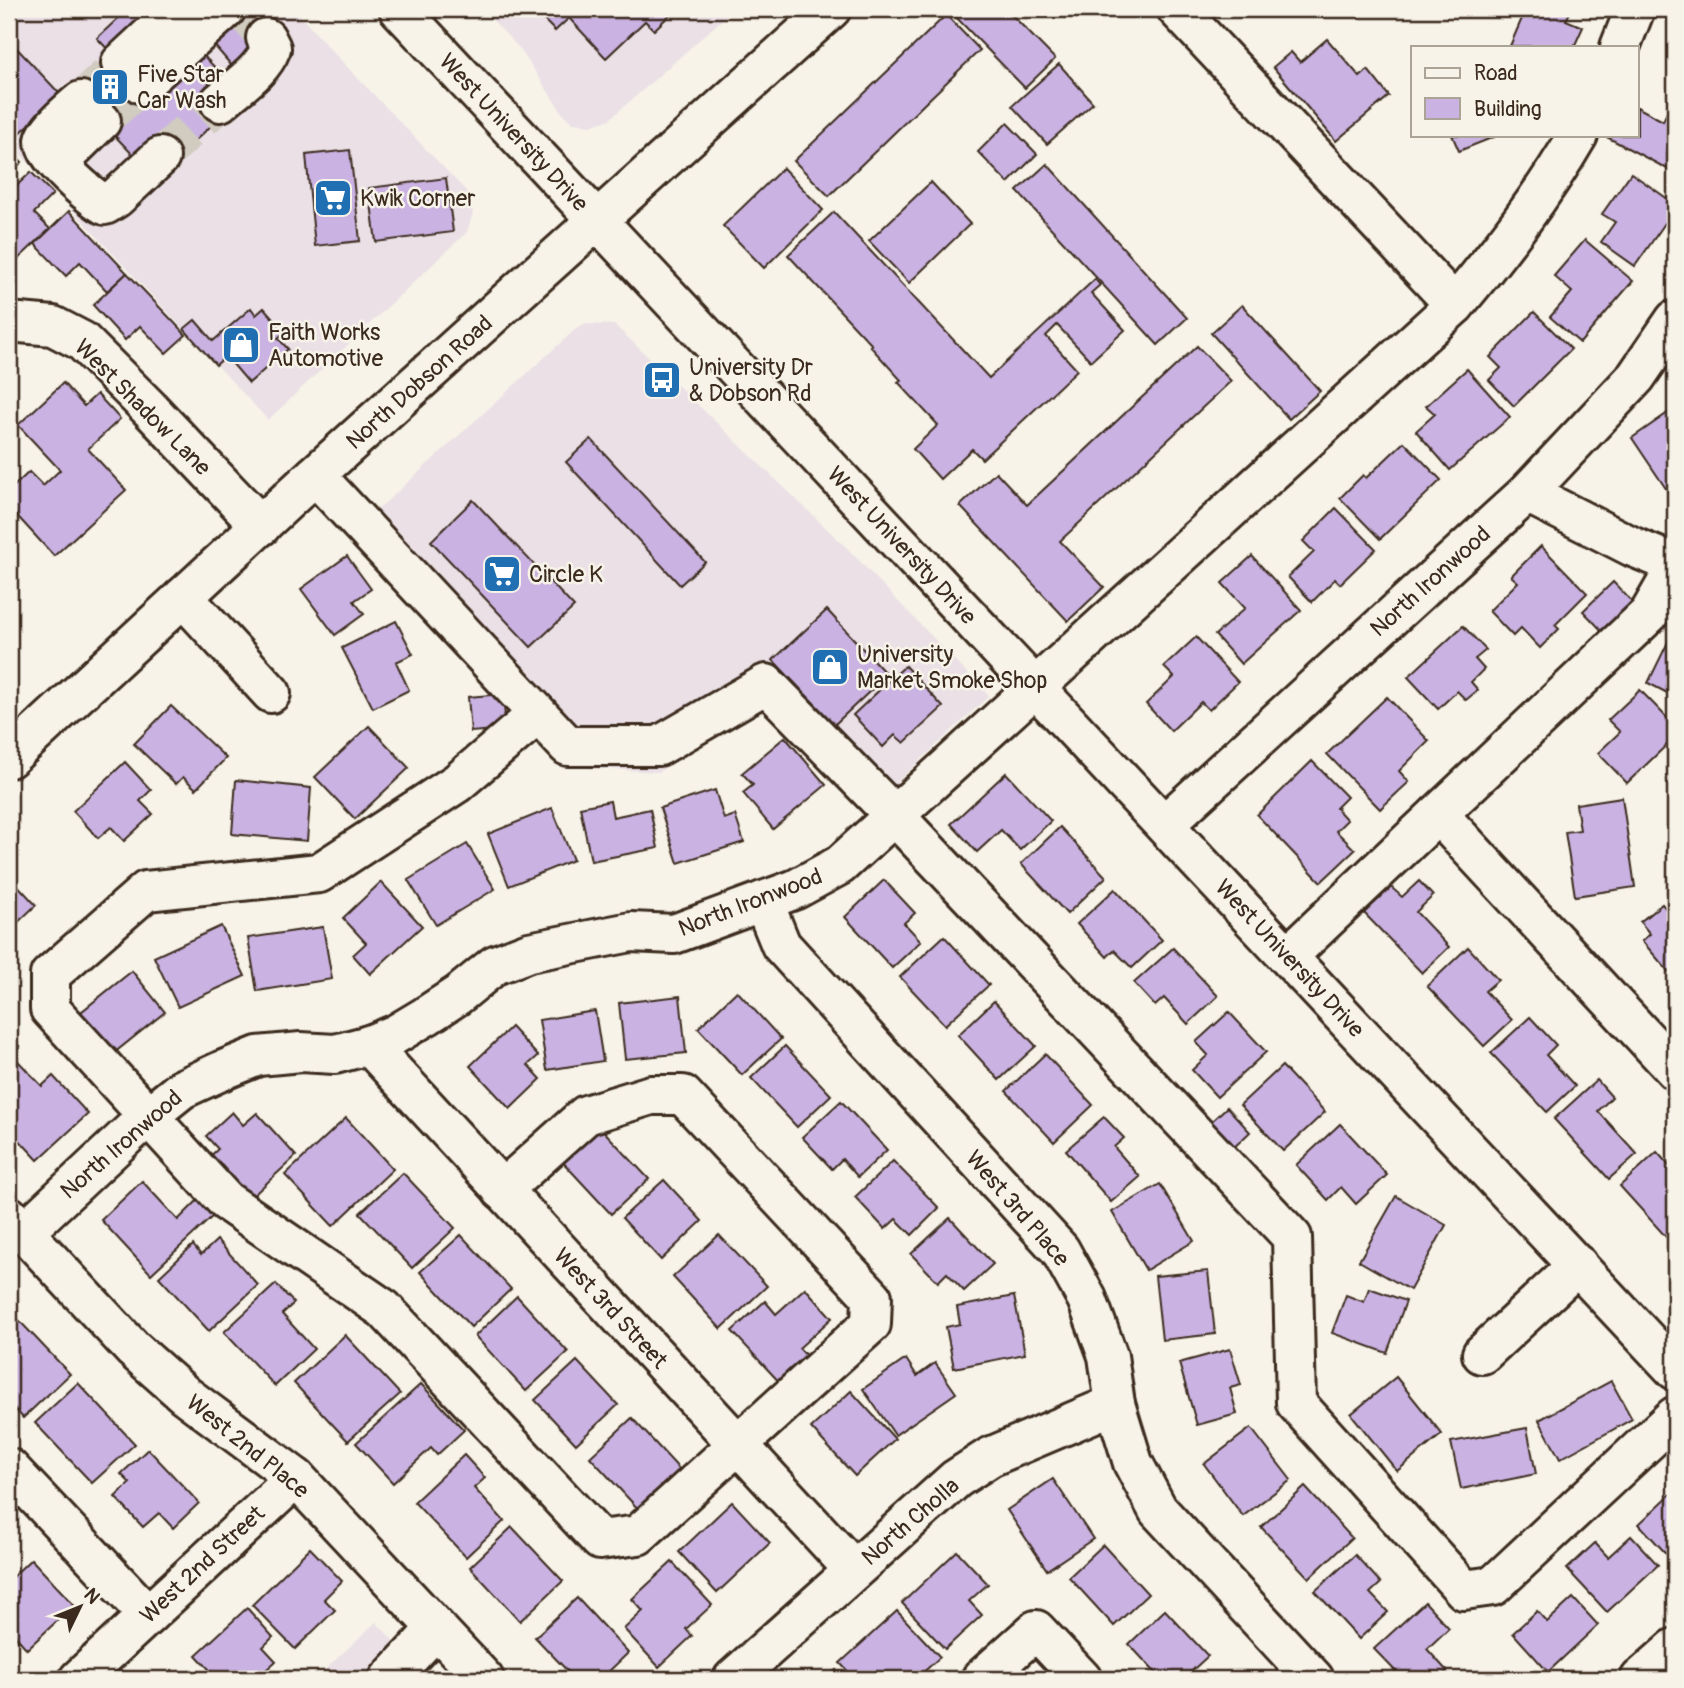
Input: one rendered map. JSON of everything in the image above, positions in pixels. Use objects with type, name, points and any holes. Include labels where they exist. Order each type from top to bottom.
[{"type":"street","points":[[131,74],[179,9]]},
{"type":"street","points":[[131,74],[201,9]]},
{"type":"street","points":[[131,74],[226,9]]},
{"type":"street","name":"West University Drive","points":[[399,9],[1675,1370]]},
{"type":"street","name":"North Dobson Road","points":[[9,758],[315,475],[831,9]]},
{"type":"street","points":[[1177,9],[1455,305]]},
{"type":"street","points":[[1620,46],[1635,9]]},
{"type":"street","points":[[220,102],[268,57],[271,48],[266,38]]},
{"type":"street","points":[[91,111],[48,133],[45,141],[53,158],[94,199],[104,205],[116,198],[160,157]]},
{"type":"street","name":"North Ironwood","points":[[16,1224],[182,1089],[258,1055],[302,1052],[335,1054],[369,1045],[396,1034],[426,1016],[495,965],[529,952],[631,932],[674,934],[796,889],[840,865],[1455,305],[1508,242],[1577,136]]},
{"type":"street","name":"North Ironwood","points":[[1165,824],[1527,493],[1636,377],[1662,365],[1675,320]]},
{"type":"street","name":"West Shadow Lane","points":[[9,322],[53,326],[82,341],[261,526]]},
{"type":"street","points":[[315,475],[568,746],[659,746],[766,684],[895,816],[1292,1237],[1296,1403],[1464,1590],[1493,1586],[1675,1416]]},
{"type":"street","points":[[1288,956],[1649,614],[1675,566],[1527,493]]},
{"type":"street","points":[[183,597],[271,693]]},
{"type":"street","points":[[502,1190],[586,1115],[651,1095],[684,1095],[872,1297],[871,1324],[638,1535],[600,1540],[384,1309],[226,1201],[50,1009],[50,975],[146,891],[319,873],[457,783],[538,714]]},
{"type":"street","points":[[1438,814],[1675,1070]]},
{"type":"street","name":"West 3rd Place","points":[[763,901],[781,946],[1060,1250],[1087,1299],[1108,1356],[1115,1404],[1133,1463],[1158,1510],[1314,1679]]},
{"type":"street","name":"West 3rd Street","points":[[369,1045],[854,1570]]},
{"type":"street","name":"West 2nd Place","points":[[16,1224],[133,1349],[185,1395],[296,1478],[484,1679]]},
{"type":"street","points":[[1482,1354],[1578,1265]]},
{"type":"street","name":"North Cholla","points":[[733,1679],[956,1479],[990,1457],[1115,1404]]},
{"type":"street","points":[[9,1468],[148,1615]]},
{"type":"street","name":"West 2nd Street","points":[[79,1679],[296,1478]]},
{"type":"street","points":[[389,1679],[436,1629]]},
{"type":"street","points":[[981,1679],[1036,1630],[1082,1679]]},
{"type":"street","points":[[1640,1679],[1675,1648]]},
{"type":"shaded area","points":[[9,9],[294,9],[468,193],[473,213],[467,232],[268,420],[9,142]]},
{"type":"shaded area","points":[[482,9],[734,9],[610,119],[593,125],[573,123],[563,114],[520,49]]},
{"type":"shaded area","points":[[584,324],[614,325],[622,332],[847,548],[989,696],[868,809],[778,713],[751,709],[659,772],[569,767],[351,534]]},
{"type":"shaded area","points":[[376,1622],[429,1679],[315,1679]]},
{"type":"building","name":"Five Star Car Wash","points":[[128,9],[135,9],[148,21],[201,53],[224,77],[228,110],[168,166],[137,159],[72,91],[112,54],[97,38]]},
{"type":"building","points":[[226,9],[259,9],[276,29],[232,66],[201,30]]},
{"type":"building","points":[[533,9],[676,9],[654,30],[645,21],[606,58],[569,18],[555,31]]},
{"type":"building","points":[[954,9],[1006,9],[1055,59],[1025,88],[951,12]]},
{"type":"building","points":[[1526,9],[1572,9],[1566,20],[1583,27],[1574,46],[1510,46]]},
{"type":"building","points":[[946,15],[980,50],[829,196],[794,161]]},
{"type":"building","points":[[1327,39],[1360,77],[1368,70],[1389,96],[1336,141],[1273,67],[1291,52],[1300,62]]},
{"type":"building","points":[[9,40],[61,95],[19,134],[9,123]]},
{"type":"building","points":[[1059,64],[1093,103],[1047,144],[1012,106]]},
{"type":"building","points":[[1672,102],[1675,103],[1675,173],[1605,136],[1638,136],[1638,108],[1663,121]]},
{"type":"building","points":[[1007,123],[1037,154],[1008,183],[978,152]]},
{"type":"building","points":[[1452,136],[1496,136],[1459,151]]},
{"type":"building","points":[[9,149],[22,162],[9,174]]},
{"type":"building","name":"Kwik Corner","points":[[350,150],[360,241],[315,246],[306,155]]},
{"type":"building","points":[[1047,164],[1187,318],[1158,345],[1017,191]]},
{"type":"building","points":[[783,168],[823,210],[764,268],[723,226]]},
{"type":"building","points":[[31,172],[53,194],[34,213],[50,229],[16,261],[9,254],[9,193]]},
{"type":"building","points":[[1631,173],[1675,204],[1675,209],[1635,266],[1601,242],[1615,222],[1602,214]]},
{"type":"building","points":[[446,178],[453,232],[376,242],[369,188]]},
{"type":"building","points":[[931,182],[970,224],[909,283],[869,241]]},
{"type":"building","points":[[69,211],[127,273],[107,291],[80,262],[66,276],[35,244]]},
{"type":"building","points":[[834,212],[989,378],[1095,279],[1100,285],[1091,293],[1125,330],[1091,361],[1057,325],[1046,336],[1077,370],[982,459],[972,449],[940,479],[913,449],[938,425],[898,382],[901,380],[870,346],[872,345],[788,255]]},
{"type":"building","points":[[1585,240],[1633,281],[1580,343],[1550,317],[1572,292],[1554,276]]},
{"type":"building","points":[[127,273],[186,335],[166,353],[140,326],[125,340],[93,305]]},
{"type":"building","points":[[1242,305],[1320,391],[1289,419],[1211,333]]},
{"type":"building","name":"Faith Works Automotive","points":[[251,308],[256,315],[264,308],[285,332],[278,338],[288,349],[249,383],[226,356],[216,365],[184,329],[195,320],[213,341]]},
{"type":"building","points":[[1534,312],[1571,349],[1514,406],[1489,380],[1501,368],[1490,357]]},
{"type":"building","points":[[1197,346],[1231,381],[1060,541],[1104,587],[1068,621],[960,506],[996,472],[1027,505]]},
{"type":"building","points":[[1467,369],[1510,417],[1450,470],[1416,431],[1435,414],[1426,406]]},
{"type":"building","points":[[63,383],[84,406],[97,394],[120,419],[88,449],[126,490],[54,556],[9,507],[9,491],[29,472],[43,486],[60,470],[18,425]]},
{"type":"building","points":[[1675,408],[1675,502],[1632,438]]},
{"type":"building","name":"Circle K","points":[[591,439],[705,562],[680,585],[566,462]]},
{"type":"building","points":[[1404,442],[1441,480],[1380,539],[1340,498],[1363,475],[1366,478]]},
{"type":"building","name":"Circle K","points":[[473,500],[574,607],[531,647],[431,541]]},
{"type":"building","points":[[1336,508],[1376,549],[1340,584],[1335,579],[1312,602],[1288,577],[1314,552],[1303,541]]},
{"type":"building","points":[[1541,546],[1587,593],[1555,625],[1559,629],[1540,648],[1521,628],[1513,636],[1489,611],[1518,582],[1511,576]]},
{"type":"building","points":[[347,556],[371,589],[354,601],[364,614],[335,635],[301,589]]},
{"type":"building","points":[[1252,556],[1301,610],[1241,664],[1215,635],[1245,608],[1222,583]]},
{"type":"building","points":[[1613,582],[1639,609],[1609,638],[1583,611]]},
{"type":"building","name":"University Market Smoke Shop","points":[[827,610],[887,675],[834,725],[773,660]]},
{"type":"building","points":[[396,621],[413,654],[396,662],[409,690],[373,708],[342,648]]},
{"type":"building","points":[[1463,626],[1486,650],[1475,659],[1484,669],[1471,682],[1478,690],[1466,700],[1457,691],[1438,709],[1408,677]]},
{"type":"building","points":[[1196,637],[1238,682],[1209,710],[1201,702],[1171,731],[1146,704],[1174,677],[1164,667]]},
{"type":"building","points":[[1669,640],[1675,643],[1675,697],[1648,683]]},
{"type":"building","points":[[905,666],[943,707],[904,743],[895,735],[883,747],[853,715]]},
{"type":"building","points":[[1640,690],[1675,726],[1675,737],[1627,783],[1598,753],[1620,732],[1608,720]]},
{"type":"building","points":[[503,694],[506,729],[471,732],[468,697]]},
{"type":"building","points":[[1387,697],[1429,741],[1399,771],[1409,782],[1380,809],[1327,754]]},
{"type":"building","points":[[171,706],[226,758],[196,789],[183,777],[176,784],[134,744]]},
{"type":"building","points":[[369,726],[409,768],[355,819],[315,777]]},
{"type":"building","points":[[785,737],[826,785],[773,829],[743,793],[753,785],[742,773]]},
{"type":"building","points":[[1312,761],[1347,797],[1336,808],[1347,820],[1336,831],[1355,850],[1321,882],[1257,815]]},
{"type":"building","points":[[125,762],[151,790],[140,801],[153,814],[124,841],[111,827],[98,838],[73,811]]},
{"type":"building","points":[[1006,773],[1051,821],[1020,850],[1001,830],[977,852],[951,824]]},
{"type":"building","points":[[236,780],[311,788],[307,841],[232,834]]},
{"type":"building","points":[[715,790],[724,819],[735,815],[744,842],[678,863],[660,808]]},
{"type":"building","points":[[1622,797],[1635,887],[1575,896],[1565,832],[1580,830],[1576,804]]},
{"type":"building","points":[[610,801],[613,817],[650,809],[658,848],[591,861],[580,807]]},
{"type":"building","points":[[552,808],[573,860],[509,886],[488,834]]},
{"type":"building","points":[[1060,827],[1106,877],[1067,914],[1021,864]]},
{"type":"building","points":[[467,844],[495,889],[436,925],[408,880]]},
{"type":"building","points":[[9,876],[36,905],[9,931]]},
{"type":"building","points":[[884,880],[915,913],[904,923],[921,941],[892,968],[845,917]]},
{"type":"building","points":[[1419,881],[1433,896],[1416,912],[1449,947],[1422,973],[1364,913],[1391,887],[1402,897]]},
{"type":"building","points":[[381,882],[422,926],[370,974],[353,955],[366,943],[343,918]]},
{"type":"building","points":[[1115,889],[1162,940],[1132,968],[1114,950],[1107,957],[1077,924]]},
{"type":"building","points":[[1662,904],[1675,919],[1675,979],[1642,941],[1650,934],[1640,922]]},
{"type":"building","points":[[221,926],[245,976],[178,1007],[154,957]]},
{"type":"building","points":[[323,927],[332,979],[257,991],[248,938]]},
{"type":"building","points":[[944,936],[989,985],[945,1025],[900,977]]},
{"type":"building","points":[[1468,947],[1498,980],[1485,991],[1512,1020],[1484,1046],[1427,986]]},
{"type":"building","points":[[1173,948],[1218,996],[1188,1024],[1164,998],[1155,1006],[1134,983]]},
{"type":"building","points":[[132,971],[165,1012],[109,1057],[76,1016]]},
{"type":"building","points":[[737,991],[781,1039],[742,1075],[698,1028]]},
{"type":"building","points":[[680,996],[686,1053],[625,1059],[619,1003]]},
{"type":"building","points":[[994,1001],[1036,1046],[999,1080],[958,1035]]},
{"type":"building","points":[[595,1011],[603,1061],[547,1070],[539,1020]]},
{"type":"building","points":[[1229,1012],[1266,1052],[1217,1097],[1192,1070],[1208,1055],[1196,1042]]},
{"type":"building","points":[[1530,1017],[1556,1045],[1546,1055],[1575,1086],[1547,1112],[1491,1053]]},
{"type":"building","points":[[511,1027],[538,1056],[528,1065],[541,1079],[510,1109],[470,1066]]},
{"type":"building","points":[[9,1036],[20,1047],[9,1057]]},
{"type":"building","points":[[785,1046],[831,1095],[797,1127],[751,1078]]},
{"type":"building","points":[[1045,1054],[1093,1105],[1054,1142],[1006,1091]]},
{"type":"building","points":[[18,1061],[42,1086],[53,1076],[88,1114],[38,1160],[9,1129],[9,1070]]},
{"type":"building","points":[[1282,1066],[1325,1112],[1283,1151],[1240,1105]]},
{"type":"building","points":[[1597,1080],[1612,1097],[1598,1111],[1637,1154],[1609,1179],[1554,1119]]},
{"type":"building","points":[[841,1101],[887,1150],[858,1177],[842,1159],[832,1169],[802,1137]]},
{"type":"building","points":[[1227,1107],[1250,1132],[1227,1154],[1203,1129]]},
{"type":"building","points":[[232,1112],[243,1125],[257,1113],[296,1156],[245,1203],[205,1161],[218,1149],[206,1136]]},
{"type":"building","points":[[1104,1117],[1124,1138],[1114,1147],[1140,1177],[1111,1202],[1066,1150]]},
{"type":"building","points":[[346,1118],[393,1169],[333,1226],[285,1175]]},
{"type":"building","points":[[597,1124],[649,1179],[611,1214],[559,1158]]},
{"type":"building","points":[[1340,1124],[1387,1175],[1356,1204],[1341,1187],[1328,1200],[1296,1165]]},
{"type":"building","points":[[1657,1152],[1675,1172],[1675,1247],[1620,1186]]},
{"type":"building","points":[[893,1161],[939,1208],[912,1235],[896,1219],[885,1229],[855,1197]]},
{"type":"building","points":[[403,1173],[455,1228],[412,1268],[360,1213]]},
{"type":"building","points":[[664,1180],[702,1221],[661,1260],[622,1218]]},
{"type":"building","points":[[142,1181],[178,1220],[198,1200],[213,1216],[151,1274],[101,1220]]},
{"type":"building","points":[[1160,1184],[1194,1241],[1146,1270],[1112,1212]]},
{"type":"building","points":[[1396,1196],[1446,1225],[1410,1290],[1359,1261]]},
{"type":"building","points":[[950,1218],[993,1264],[964,1291],[947,1273],[938,1282],[911,1254]]},
{"type":"building","points":[[461,1235],[511,1289],[471,1327],[420,1272]]},
{"type":"building","points":[[719,1235],[767,1286],[721,1329],[673,1277]]},
{"type":"building","points":[[217,1240],[258,1285],[209,1331],[159,1277],[193,1245],[201,1255]]},
{"type":"building","points":[[1208,1271],[1215,1334],[1162,1340],[1155,1276]]},
{"type":"building","points":[[276,1284],[294,1303],[282,1314],[314,1349],[275,1386],[224,1332]]},
{"type":"building","points":[[805,1288],[832,1318],[799,1348],[811,1361],[783,1386],[732,1331],[765,1301],[776,1314]]},
{"type":"building","points":[[1369,1288],[1406,1301],[1387,1353],[1332,1333],[1346,1295],[1364,1302]]},
{"type":"building","points":[[517,1296],[568,1352],[526,1391],[475,1336]]},
{"type":"building","points":[[1014,1296],[1025,1354],[954,1368],[946,1327],[960,1324],[957,1307]]},
{"type":"building","points":[[12,1313],[70,1374],[23,1418],[9,1402],[9,1316]]},
{"type":"building","points":[[345,1335],[400,1394],[348,1441],[294,1383]]},
{"type":"building","points":[[1230,1349],[1241,1385],[1230,1388],[1237,1414],[1197,1425],[1179,1363]]},
{"type":"building","points":[[906,1359],[917,1376],[935,1363],[956,1393],[895,1435],[863,1389]]},
{"type":"building","points":[[577,1361],[618,1405],[576,1444],[535,1400]]},
{"type":"building","points":[[1396,1377],[1442,1434],[1397,1471],[1351,1414]]},
{"type":"building","points":[[1611,1381],[1632,1419],[1560,1459],[1539,1420]]},
{"type":"building","points":[[78,1383],[135,1444],[92,1483],[35,1423]]},
{"type":"building","points":[[421,1384],[464,1430],[437,1455],[431,1448],[393,1483],[356,1443]]},
{"type":"building","points":[[851,1391],[895,1439],[855,1476],[811,1428]]},
{"type":"building","points":[[632,1418],[682,1472],[640,1511],[590,1457]]},
{"type":"building","points":[[1251,1428],[1291,1480],[1243,1516],[1204,1464]]},
{"type":"building","points":[[1527,1428],[1536,1474],[1461,1489],[1451,1442]]},
{"type":"building","points":[[148,1449],[199,1503],[173,1528],[159,1513],[143,1527],[115,1497],[130,1483],[121,1474]]},
{"type":"building","points":[[464,1455],[485,1478],[474,1488],[504,1521],[466,1557],[414,1502]]},
{"type":"building","points":[[1053,1479],[1093,1539],[1047,1570],[1007,1510]]},
{"type":"building","points":[[1305,1487],[1352,1538],[1309,1578],[1261,1527]]},
{"type":"building","points":[[1675,1490],[1675,1555],[1671,1559],[1639,1524]]},
{"type":"building","points":[[732,1502],[770,1543],[717,1593],[679,1552]]},
{"type":"building","points":[[512,1527],[563,1581],[520,1621],[470,1567]]},
{"type":"building","points":[[1631,1536],[1658,1565],[1607,1612],[1567,1569],[1595,1543],[1608,1557]]},
{"type":"building","points":[[1103,1545],[1148,1594],[1114,1626],[1069,1577]]},
{"type":"building","points":[[310,1548],[342,1581],[324,1599],[335,1610],[295,1649],[252,1605]]},
{"type":"building","points":[[957,1551],[988,1584],[969,1601],[982,1615],[945,1649],[902,1603]]},
{"type":"building","points":[[1355,1555],[1381,1583],[1370,1593],[1388,1612],[1359,1639],[1315,1591]]},
{"type":"building","points":[[31,1559],[74,1605],[27,1649],[9,1629],[9,1580]]},
{"type":"building","points":[[672,1562],[712,1605],[686,1629],[692,1636],[659,1667],[624,1629],[643,1611],[632,1599]]},
{"type":"building","points":[[577,1598],[628,1653],[601,1679],[575,1679],[535,1637]]},
{"type":"building","points":[[1573,1598],[1598,1625],[1548,1672],[1513,1633],[1537,1611],[1547,1622]]},
{"type":"building","points":[[1425,1602],[1449,1628],[1427,1649],[1447,1671],[1438,1679],[1403,1679],[1374,1649]]},
{"type":"building","points":[[247,1608],[273,1637],[263,1647],[276,1661],[256,1679],[218,1679],[196,1655]]},
{"type":"building","points":[[1165,1610],[1208,1656],[1183,1679],[1161,1679],[1129,1644]]},
{"type":"building","points":[[897,1611],[940,1657],[916,1679],[855,1679],[840,1663]]},
{"type":"building","points":[[1025,1669],[1035,1679],[1014,1679]]},
{"type":"building","points":[[172,1670],[180,1679],[162,1679]]},
{"type":"building","points":[[836,1670],[845,1679],[826,1679]]},
{"type":"tunnel","points":[[242,9],[266,38]]},
{"type":"tunnel","points":[[81,101],[121,63]]},
{"type":"tunnel","points":[[101,121],[142,84]]},
{"type":"tunnel","points":[[160,157],[220,102]]},
{"type":"place","name":"Five Star Car Wash","points":[[110,87]]},
{"type":"place","name":"Kwik Corner","points":[[333,198]]},
{"type":"place","name":"Faith Works Automotive","points":[[241,345]]},
{"type":"place","name":"University Dr & Dobson Rd","points":[[662,380]]},
{"type":"place","name":"Circle K","points":[[502,574]]},
{"type":"place","name":"University Market Smoke Shop","points":[[830,667]]}]
